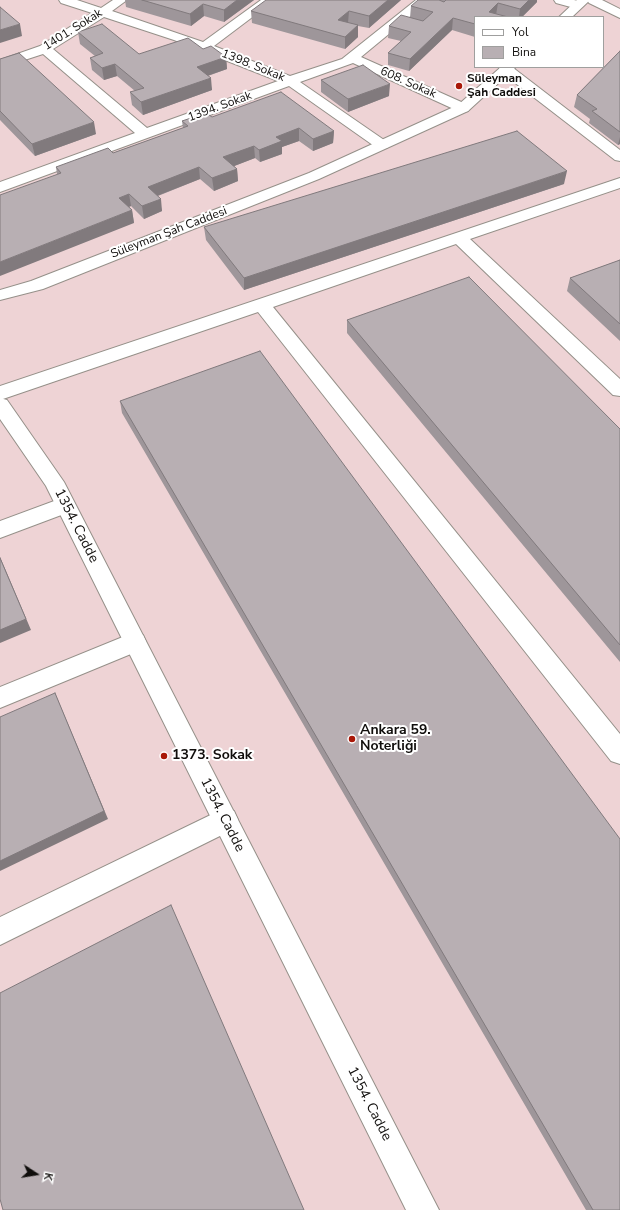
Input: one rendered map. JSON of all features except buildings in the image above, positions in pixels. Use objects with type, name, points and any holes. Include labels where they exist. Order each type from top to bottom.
[{"type":"main road","name":"1398. Sokak","points":[[65,0],[179,37],[290,81],[382,145]]},
{"type":"main road","name":"1401. Sokak","points":[[0,64],[45,49],[121,0]]},
{"type":"main road","points":[[204,47],[269,0]]},
{"type":"main road","name":"1394. Sokak","points":[[6,185],[290,81],[347,62],[424,0]]},
{"type":"main road","points":[[560,0],[581,3]]},
{"type":"main road","points":[[593,0],[620,14]]},
{"type":"main road","points":[[566,16],[581,3]]},
{"type":"main road","points":[[45,49],[145,134]]},
{"type":"main road","name":"608. Sokak","points":[[352,58],[463,108]]},
{"type":"main road","points":[[508,68],[620,157]]},
{"type":"main road","name":"Süleyman Şah Caddesi","points":[[37,285],[314,176],[463,108],[508,68]]},
{"type":"main road","points":[[0,170],[6,185]]},
{"type":"main road","points":[[0,393],[620,183]]},
{"type":"main road","points":[[459,238],[620,390]]},
{"type":"main road","points":[[0,295],[37,285]]},
{"type":"main road","points":[[0,308],[37,285]]},
{"type":"main road","points":[[262,305],[620,753]]},
{"type":"main road","name":"1354. Cadde","points":[[0,405],[54,482],[423,1210]]},
{"type":"main road","points":[[0,530],[65,505]]},
{"type":"main road","points":[[0,698],[135,642]]},
{"type":"main road","points":[[0,931],[225,820]]},
{"type":"shaded area","points":[[0,0],[620,0],[620,1210],[0,1210]]},
{"type":"place","name":"Süleyman Şah Caddesi","points":[[459,86]]},
{"type":"place","name":"Ankara 59. Noterliği","points":[[352,739]]},
{"type":"place","name":"1373. Sokak","points":[[164,756]]}]
